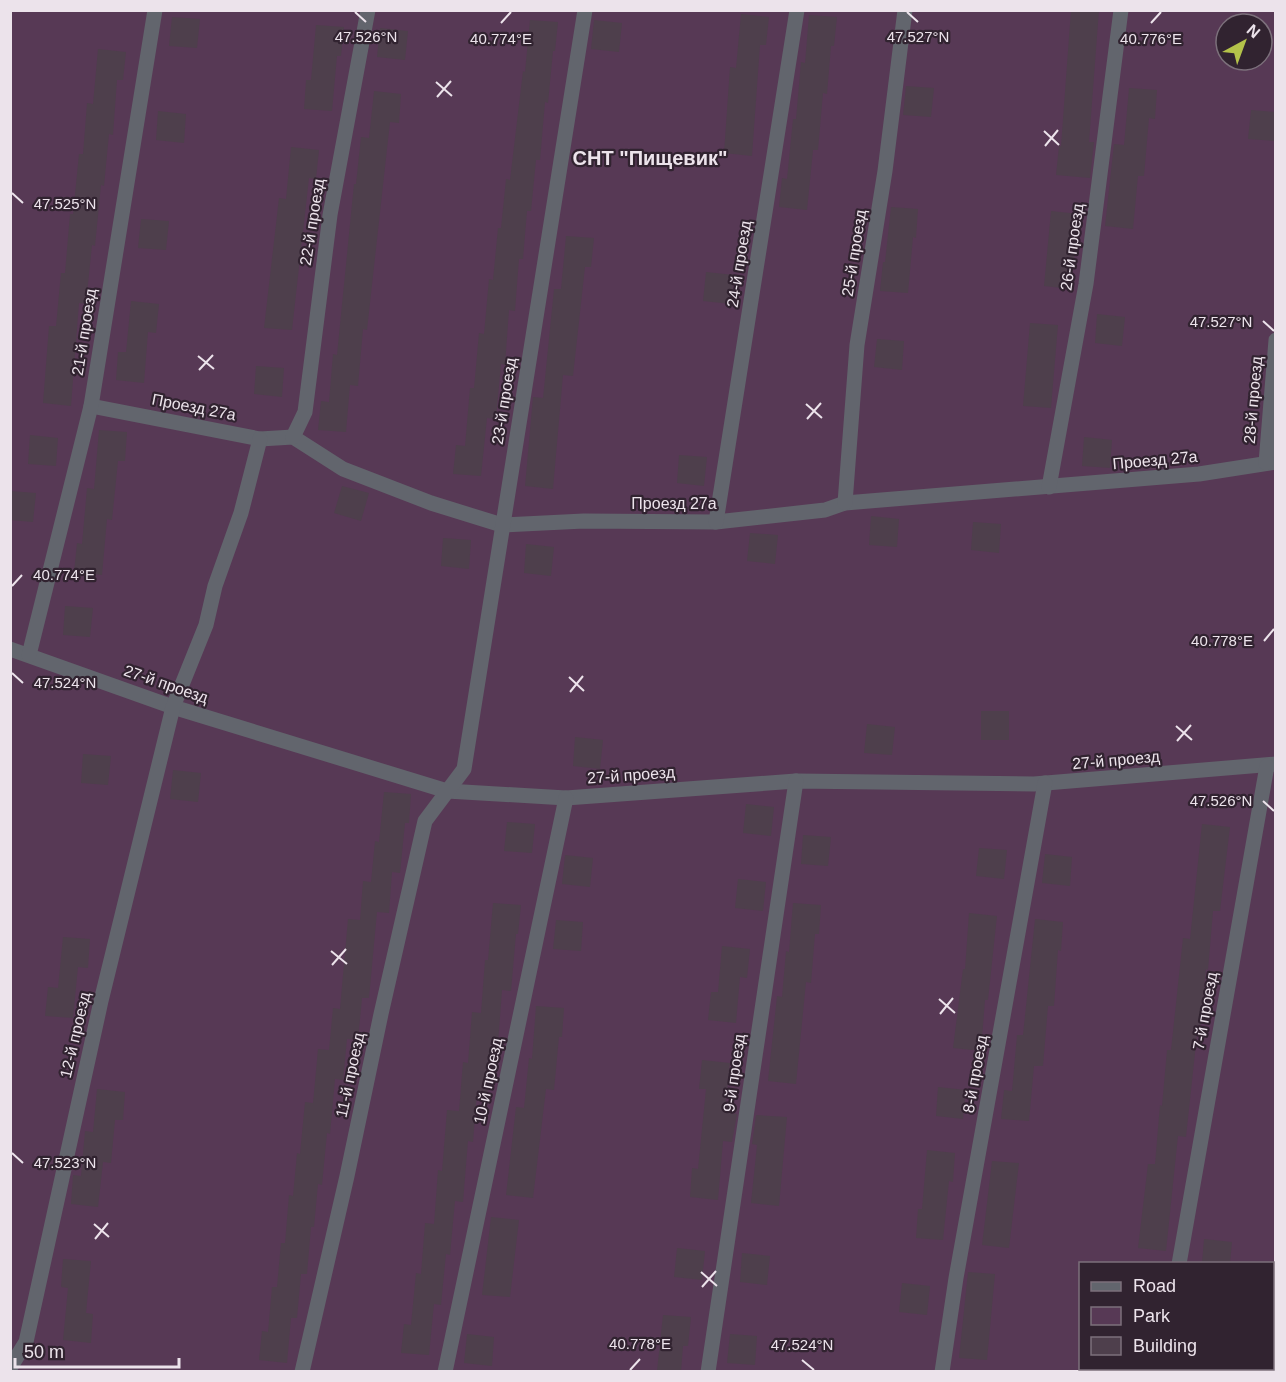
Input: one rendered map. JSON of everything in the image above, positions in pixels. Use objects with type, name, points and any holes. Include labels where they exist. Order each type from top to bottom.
[{"type":"street","name":"21-й проезд","points":[[29,655],[91,406],[156,10]]},
{"type":"street","name":"22-й проезд","points":[[293,437],[305,412],[330,214],[368,10]]},
{"type":"street","name":"23-й проезд","points":[[447,791],[464,769],[585,10]]},
{"type":"street","name":"24-й проезд","points":[[716,522],[796,10]]},
{"type":"street","name":"25-й проезд","points":[[845,503],[857,345],[885,171],[905,10]]},
{"type":"street","name":"26-й проезд","points":[[1049,488],[1086,284],[1121,10]]},
{"type":"street","name":"28-й проезд","points":[[1270,462],[1275,340]]},
{"type":"street","name":"Проезд 27а","points":[[91,406],[260,439],[293,437],[343,469],[431,503],[502,525],[584,521],[716,522],[825,510],[845,503],[1199,474],[1270,462]]},
{"type":"street","points":[[173,707],[206,625],[214,586],[241,513],[260,439]]},
{"type":"street","name":"27-й проезд","points":[[10,649],[173,707],[447,791],[566,798],[795,781],[1045,783],[1271,765]]},
{"type":"street","name":"12-й проезд","points":[[10,1368],[26,1342],[101,1001],[173,707]]},
{"type":"street","name":"7-й проезд","points":[[1179,1262],[1271,765]]},
{"type":"street","name":"9-й проезд","points":[[708,1371],[795,781]]},
{"type":"street","name":"8-й проезд","points":[[942,1371],[956,1278],[1045,783]]},
{"type":"street","name":"11-й проезд","points":[[302,1371],[348,1176],[381,1014],[425,821],[447,791]]},
{"type":"street","name":"10-й проезд","points":[[445,1371],[566,798]]},
{"type":"green space","points":[[11,11],[1275,11],[1275,1371],[11,1371]]},
{"type":"building","points":[[1071,10],[1099,10],[1089,142],[1094,142],[1090,178],[1056,175],[1059,146],[1061,146]]},
{"type":"building","points":[[741,14],[769,17],[766,45],[760,45],[752,156],[724,153],[730,67],[736,68]]},
{"type":"building","points":[[809,15],[837,17],[834,46],[831,46],[827,94],[823,93],[818,150],[813,150],[807,210],[779,207],[782,178],[787,179],[793,119],[796,119],[801,62],[805,63]]},
{"type":"building","points":[[172,17],[200,19],[197,48],[169,46]]},
{"type":"building","points":[[530,20],[558,22],[548,103],[545,102],[540,160],[536,160],[531,211],[527,211],[523,259],[519,259],[515,311],[509,310],[505,365],[501,364],[496,419],[487,418],[481,476],[453,474],[456,445],[465,446],[470,388],[474,388],[479,333],[484,334],[489,279],[493,280],[506,179],[510,180]]},
{"type":"building","points":[[594,20],[622,23],[619,52],[591,49]]},
{"type":"building","points":[[316,25],[344,27],[341,56],[337,56],[332,111],[304,109],[306,80],[311,80]]},
{"type":"building","points":[[380,28],[408,31],[405,60],[377,57]]},
{"type":"building","points":[[98,49],[126,52],[123,80],[117,80],[113,135],[109,134],[104,186],[101,185],[86,304],[79,303],[71,406],[43,403],[49,326],[56,326],[61,273],[65,273],[70,214],[73,214],[79,154],[83,154],[87,103],[93,104]]},
{"type":"building","points":[[906,86],[934,88],[931,117],[903,115]]},
{"type":"building","points":[[1129,88],[1157,90],[1155,119],[1149,118],[1144,176],[1138,176],[1133,229],[1105,226],[1114,144],[1124,145]]},
{"type":"building","points":[[374,91],[401,94],[399,123],[390,122],[367,330],[363,329],[358,386],[350,385],[346,432],[318,430],[321,401],[329,402],[333,354],[337,355],[354,184],[356,184],[361,137],[369,138]]},
{"type":"building","points":[[1251,110],[1275,112],[1275,141],[1248,139]]},
{"type":"building","points":[[158,111],[186,114],[184,143],[156,140]]},
{"type":"building","points":[[291,147],[319,150],[316,179],[309,178],[292,330],[264,328],[279,198],[286,199]]},
{"type":"building","points":[[891,207],[918,209],[908,293],[880,291]]},
{"type":"building","points":[[1051,211],[1079,214],[1071,289],[1044,286]]},
{"type":"building","points":[[141,219],[169,221],[166,250],[138,248]]},
{"type":"building","points":[[566,236],[594,238],[591,267],[585,267],[573,376],[563,375],[553,489],[525,486],[533,397],[543,398],[554,289],[561,289]]},
{"type":"building","points":[[706,272],[734,275],[731,304],[703,301]]},
{"type":"building","points":[[131,301],[159,304],[156,333],[148,332],[144,383],[116,380],[118,352],[126,352]]},
{"type":"building","points":[[1097,314],[1125,317],[1122,346],[1095,343]]},
{"type":"building","points":[[1030,323],[1058,325],[1051,408],[1023,406]]},
{"type":"building","points":[[877,339],[904,341],[902,370],[874,367]]},
{"type":"building","points":[[256,366],[284,368],[282,397],[254,394]]},
{"type":"building","points":[[99,430],[127,432],[125,461],[118,461],[112,520],[107,519],[102,575],[74,572],[77,543],[82,544],[87,488],[94,489]]},
{"type":"building","points":[[30,435],[58,438],[56,466],[28,464]]},
{"type":"building","points":[[1084,437],[1112,440],[1110,468],[1082,466]]},
{"type":"building","points":[[679,455],[707,457],[704,486],[677,483]]},
{"type":"building","points":[[342,486],[369,493],[361,521],[334,513]]},
{"type":"building","points":[[10,491],[36,493],[33,522],[10,520]]},
{"type":"building","points":[[871,516],[899,519],[897,547],[869,545]]},
{"type":"building","points":[[973,522],[1001,524],[999,553],[971,550]]},
{"type":"building","points":[[750,533],[778,535],[775,564],[747,561]]},
{"type":"building","points":[[443,538],[471,540],[469,569],[441,566]]},
{"type":"building","points":[[526,544],[554,547],[551,576],[524,573]]},
{"type":"building","points":[[65,606],[93,608],[90,637],[63,635]]},
{"type":"building","points":[[981,711],[1009,711],[1009,740],[981,740]]},
{"type":"building","points":[[867,724],[895,727],[892,755],[864,753]]},
{"type":"building","points":[[575,737],[603,740],[600,769],[573,766]]},
{"type":"building","points":[[83,754],[111,756],[108,785],[81,783]]},
{"type":"building","points":[[173,770],[201,773],[198,802],[170,799]]},
{"type":"building","points":[[384,792],[411,794],[409,823],[405,823],[400,873],[392,872],[389,913],[377,912],[369,998],[362,998],[358,1040],[347,1039],[343,1080],[335,1079],[330,1134],[327,1133],[322,1185],[318,1184],[307,1274],[301,1274],[297,1318],[291,1318],[287,1363],[259,1360],[262,1331],[268,1332],[272,1287],[277,1287],[281,1243],[285,1243],[289,1195],[293,1196],[305,1102],[313,1103],[318,1049],[329,1050],[333,1008],[340,1009],[348,919],[360,920],[363,881],[371,882],[375,841],[379,842]]},
{"type":"building","points":[[746,804],[774,807],[771,836],[743,833]]},
{"type":"building","points":[[507,822],[535,824],[532,853],[504,851]]},
{"type":"building","points":[[1202,824],[1230,827],[1220,911],[1213,911],[1208,970],[1206,969],[1201,1025],[1198,1025],[1186,1137],[1178,1136],[1166,1251],[1138,1248],[1148,1164],[1155,1164],[1160,1105],[1162,1106],[1167,1050],[1171,1050],[1183,938],[1190,939]]},
{"type":"building","points":[[803,835],[831,837],[828,866],[801,864]]},
{"type":"building","points":[[979,848],[1007,850],[1004,879],[976,876]]},
{"type":"building","points":[[1045,854],[1072,857],[1070,886],[1042,883]]},
{"type":"building","points":[[565,855],[593,858],[590,887],[562,884]]},
{"type":"building","points":[[738,879],[766,882],[763,911],[735,908]]},
{"type":"building","points":[[493,903],[521,905],[511,991],[502,990],[498,1044],[493,1043],[488,1094],[477,1093],[473,1142],[468,1141],[463,1202],[455,1201],[450,1255],[446,1254],[441,1305],[434,1304],[429,1355],[401,1353],[404,1324],[411,1325],[416,1273],[421,1274],[425,1223],[434,1224],[438,1170],[442,1171],[447,1110],[459,1111],[463,1062],[468,1063],[472,1012],[481,1013]]},
{"type":"building","points":[[793,903],[821,905],[819,934],[815,934],[811,983],[806,982],[796,1084],[768,1081],[777,996],[782,997]]},
{"type":"building","points":[[969,913],[997,916],[988,1000],[985,1000],[981,1051],[953,1048],[963,969],[965,969]]},
{"type":"building","points":[[1035,919],[1063,922],[1061,951],[1058,950],[1054,1006],[1048,1006],[1043,1066],[1034,1066],[1029,1121],[1001,1119],[1004,1090],[1012,1091],[1017,1035],[1023,1035]]},
{"type":"building","points":[[556,920],[583,922],[581,951],[553,949]]},
{"type":"building","points":[[63,937],[90,939],[88,968],[78,967],[73,1018],[45,1016],[48,987],[58,988]]},
{"type":"building","points":[[722,946],[750,949],[747,978],[740,977],[736,1023],[708,1020],[711,992],[718,992]]},
{"type":"building","points":[[536,1006],[564,1008],[554,1090],[546,1089],[533,1198],[506,1195],[516,1107],[524,1108],[529,1058],[532,1059]]},
{"type":"building","points":[[702,1060],[730,1063],[725,1112],[737,1114],[732,1142],[723,1141],[718,1200],[690,1197],[692,1168],[698,1169],[706,1089],[699,1089]]},
{"type":"building","points":[[938,1087],[966,1090],[963,1119],[936,1116]]},
{"type":"building","points":[[97,1089],[125,1092],[123,1120],[115,1120],[111,1163],[103,1162],[98,1207],[71,1204],[73,1175],[81,1176],[85,1131],[93,1132]]},
{"type":"building","points":[[756,1115],[787,1117],[779,1206],[751,1203],[757,1145],[752,1144]]},
{"type":"building","points":[[927,1150],[955,1153],[953,1182],[949,1181],[943,1240],[916,1238],[918,1209],[922,1209]]},
{"type":"building","points":[[992,1161],[1019,1163],[1009,1248],[982,1245]]},
{"type":"building","points":[[491,1217],[519,1220],[510,1297],[482,1295]]},
{"type":"building","points":[[1204,1239],[1232,1242],[1230,1262],[1202,1262]]},
{"type":"building","points":[[677,1248],[705,1251],[702,1280],[674,1277]]},
{"type":"building","points":[[742,1253],[770,1256],[767,1285],[740,1282]]},
{"type":"building","points":[[63,1259],[91,1261],[86,1313],[93,1314],[91,1343],[63,1340],[68,1288],[61,1287]]},
{"type":"building","points":[[968,1272],[995,1274],[987,1360],[959,1358]]},
{"type":"building","points":[[902,1283],[930,1286],[927,1315],[899,1312]]},
{"type":"building","points":[[663,1315],[691,1317],[688,1346],[683,1346],[681,1371],[657,1371]]},
{"type":"building","points":[[467,1334],[494,1337],[492,1366],[464,1363]]},
{"type":"building","points":[[730,1334],[757,1336],[755,1365],[727,1363]]},
{"type":"district","name":"СНТ \"Пищевик\"","points":[[650,158]]}]
